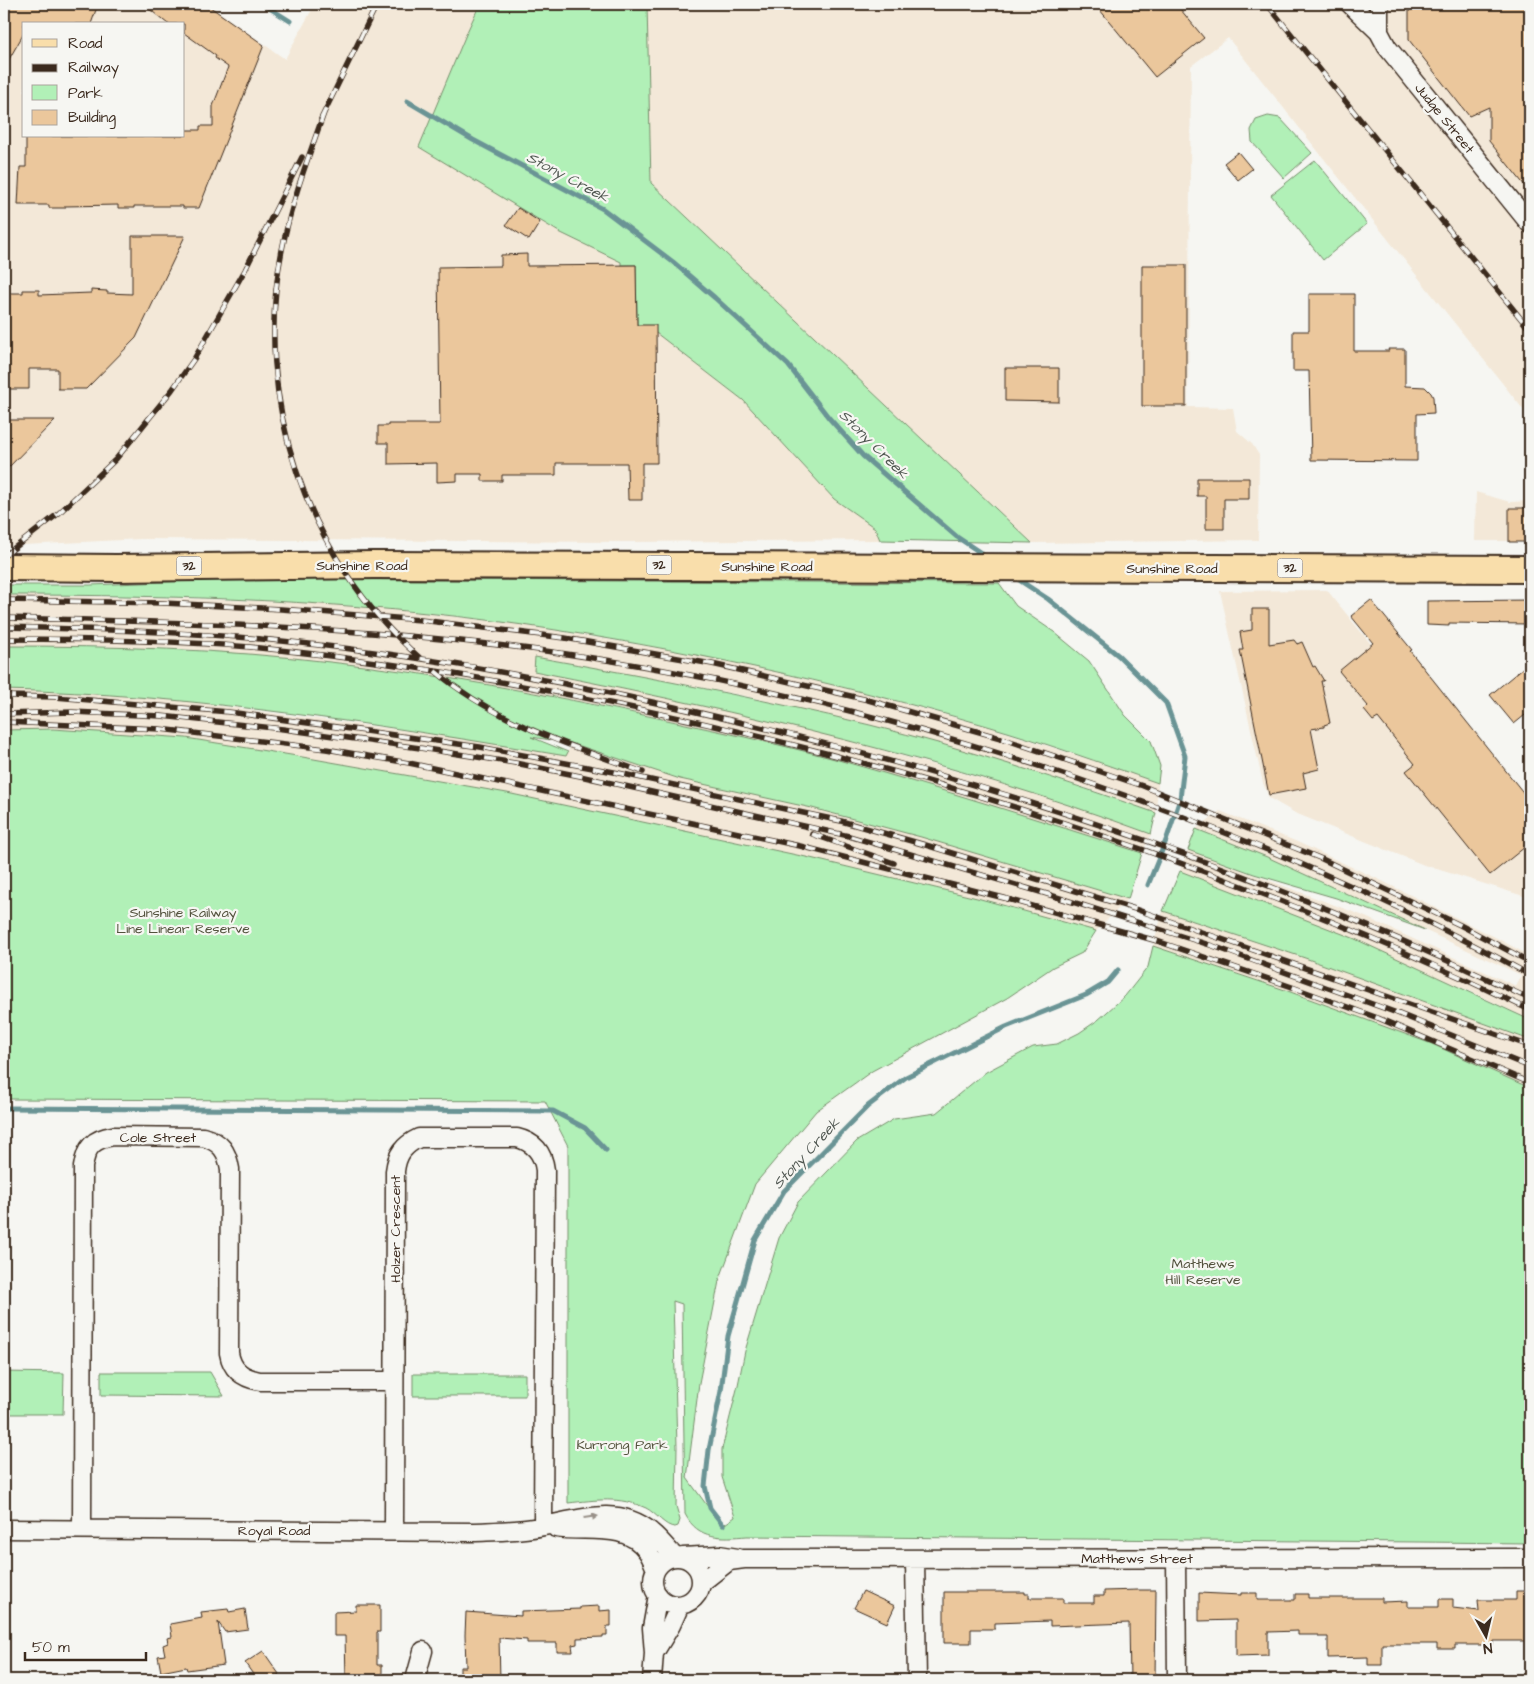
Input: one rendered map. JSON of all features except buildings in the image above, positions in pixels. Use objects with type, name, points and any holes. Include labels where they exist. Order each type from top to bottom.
[{"type":"main road","name":"Sunshine Road","points":[[4,567],[116,568],[336,565],[1530,570]]},
{"type":"street","name":"Judge Street","points":[[1350,4],[1379,32],[1387,47],[1530,224]]},
{"type":"street","points":[[1379,4],[1379,32]]},
{"type":"street","name":"Cole Street","points":[[82,1529],[83,1167],[87,1150],[101,1138],[113,1136],[203,1137],[213,1140],[225,1150],[230,1169],[229,1353],[232,1364],[242,1376],[260,1381],[394,1381]]},
{"type":"street","name":"Holzer Crescent","points":[[394,1531],[395,1170],[399,1154],[411,1142],[419,1138],[517,1138],[531,1143],[540,1153],[545,1170],[543,1526]]},
{"type":"street","name":"Royal Road","points":[[4,1528],[475,1532],[543,1526],[603,1515],[626,1518],[651,1532],[679,1557]]},
{"type":"street","name":"Royal Road","points":[[543,1526],[573,1531],[606,1530],[623,1533],[639,1541],[648,1552],[656,1569]]},
{"type":"street","name":"Matthews Street","points":[[679,1557],[719,1555],[744,1559]]},
{"type":"street","points":[[679,1557],[690,1561],[700,1574],[699,1590],[688,1602],[680,1605],[664,1601],[658,1595],[653,1582],[656,1569],[664,1561],[679,1557]]},
{"type":"street","points":[[1176,1558],[1177,1680]]},
{"type":"street","name":"Matthews Street","points":[[701,1582],[729,1561],[744,1559],[1530,1558]]},
{"type":"street","points":[[915,1559],[917,1680]]},
{"type":"street","points":[[652,1680],[654,1653],[652,1628],[658,1595]]},
{"type":"street","points":[[654,1653],[671,1625],[680,1605]]},
{"type":"street","points":[[415,1680],[424,1651]]},
{"type":"shaded area","points":[[4,4],[207,4],[285,59],[315,4],[480,4],[467,32],[498,194],[559,232],[621,262],[636,265],[656,333],[743,400],[834,499],[875,528],[880,540],[628,542],[141,539],[4,546]]},
{"type":"shaded area","points":[[647,4],[1530,4],[1530,418],[1228,38],[1191,66],[1188,407],[1233,408],[1237,431],[1252,444],[1259,455],[1258,540],[1032,543],[651,183]]},
{"type":"shaded area","points":[[1476,492],[1510,502],[1530,501],[1530,541],[1475,541]]},
{"type":"shaded area","points":[[1327,590],[1530,840],[1530,898],[1424,865],[1295,813],[1269,798],[1263,783],[1220,591]]},
{"type":"shaded area","points":[[4,595],[315,603],[416,612],[523,625],[704,656],[862,692],[986,726],[1158,783],[1156,813],[1083,787],[871,725],[741,695],[536,657],[534,671],[641,692],[811,730],[1022,790],[1151,834],[1142,853],[833,759],[719,731],[598,705],[419,674],[329,662],[198,650],[89,646],[4,646]]},
{"type":"shaded area","points":[[4,690],[90,693],[191,702],[445,736],[566,756],[572,742],[680,779],[812,808],[921,837],[1128,899],[1096,931],[977,898],[806,857],[507,793],[186,738],[53,729],[4,730]]},
{"type":"shaded area","points":[[1220,811],[1295,841],[1378,879],[1530,956],[1530,1020],[1470,991],[1180,871],[1188,850],[1361,915],[1516,986],[1521,975],[1267,857],[1196,829]]},
{"type":"shaded area","points":[[1163,911],[1305,958],[1530,1040],[1530,1088],[1432,1044],[1285,990],[1153,946]]},
{"type":"green space","points":[[480,4],[647,4],[651,183],[1032,543],[880,540],[875,528],[834,499],[743,400],[656,333],[637,325],[636,265],[621,265],[621,262],[559,232],[419,147]]},
{"type":"green space","points":[[1268,116],[1280,118],[1312,153],[1284,178],[1252,142],[1251,130],[1256,120]]},
{"type":"green space","points":[[1315,160],[1367,224],[1323,260],[1271,195]]},
{"type":"green space","points":[[241,579],[999,583],[1016,606],[1054,632],[1089,661],[1125,715],[1151,741],[1160,766],[1158,783],[1006,732],[870,694],[755,667],[581,634],[458,617],[329,605],[134,596],[4,595],[4,585],[90,585]]},
{"type":"green space","points":[[4,646],[167,649],[249,654],[411,672],[532,693],[721,732],[835,759],[989,804],[1142,853],[1128,899],[921,837],[812,808],[680,779],[571,743],[531,737],[568,752],[566,756],[426,733],[215,704],[74,693],[4,690]]},
{"type":"green space","points":[[535,657],[745,697],[870,725],[942,744],[1050,777],[1156,813],[1151,834],[1076,807],[1000,783],[846,740],[690,703],[534,671]]},
{"type":"green space","points":[[53,729],[186,738],[507,793],[806,857],[977,898],[1096,931],[1082,953],[1053,967],[1007,998],[872,1071],[816,1111],[755,1184],[719,1281],[699,1383],[687,1478],[722,1526],[735,1517],[722,1477],[722,1449],[745,1351],[779,1238],[798,1202],[857,1141],[894,1119],[936,1113],[986,1072],[1033,1047],[1057,1044],[1079,1033],[1098,1020],[1125,996],[1148,967],[1153,946],[1285,990],[1432,1044],[1530,1088],[1530,1543],[712,1536],[697,1529],[685,1514],[682,1304],[673,1301],[677,1447],[676,1506],[680,1520],[678,1526],[668,1525],[646,1508],[617,1500],[568,1503],[568,1146],[545,1101],[4,1099],[4,730]]},
{"type":"green space","points":[[1196,829],[1267,857],[1425,930],[1336,898],[1254,874],[1188,850]]},
{"type":"green space","points":[[1180,871],[1353,938],[1530,1020],[1530,1040],[1305,958],[1163,911]]},
{"type":"green space","points":[[4,1372],[64,1373],[63,1414],[4,1414]]},
{"type":"green space","points":[[101,1372],[210,1372],[224,1396],[101,1395]]},
{"type":"green space","points":[[413,1374],[525,1374],[525,1396],[413,1396]]},
{"type":"waterway","name":"Stony Creek","points":[[263,4],[290,21]]},
{"type":"waterway","name":"Stony Creek","points":[[407,101],[473,140],[603,209],[673,262],[788,365],[829,418],[863,456],[957,537],[987,557]]},
{"type":"waterway","name":"Stony Creek","points":[[1016,578],[1048,599],[1119,656],[1166,703],[1185,756],[1180,799],[1148,885]]},
{"type":"waterway","name":"Stony Creek","points":[[723,1525],[710,1508],[705,1486],[709,1450],[721,1391],[728,1336],[755,1240],[784,1191],[868,1106],[906,1077],[1006,1027],[1086,995],[1108,982],[1118,970]]},
{"type":"waterway","points":[[4,1108],[553,1111],[585,1128],[606,1150]]},
{"type":"railway","points":[[321,119],[377,4]]},
{"type":"railway","points":[[1267,4],[1530,330]]},
{"type":"railway","points":[[324,113],[295,198],[282,250],[275,306],[275,362],[282,418],[297,472],[318,524],[346,573],[380,618],[420,658]]},
{"type":"railway","points":[[4,556],[59,513],[116,459],[172,390],[194,359],[245,270],[302,157]]},
{"type":"railway","points":[[4,600],[163,603],[281,609],[421,620],[565,638],[712,664],[868,700],[1004,739],[1143,786],[1322,859],[1460,925],[1530,962]]},
{"type":"railway","points":[[4,618],[282,627],[491,644],[626,663],[692,675],[822,704],[1015,758],[1136,799],[1252,843],[1421,918],[1530,975]]},
{"type":"railway","points":[[4,627],[250,638],[377,652],[565,684],[751,725],[951,778],[1148,841],[1341,915],[1436,955],[1530,999]]},
{"type":"railway","points":[[4,639],[188,643],[250,647],[349,658],[545,690],[757,736],[871,765],[1096,833],[1206,872],[1315,915],[1423,961],[1530,1010]]},
{"type":"railway","points":[[435,671],[483,705],[509,719],[561,742],[643,772]]},
{"type":"railway","points":[[4,696],[55,697],[229,712],[480,747],[614,772],[841,821],[1135,909],[1530,1046]]},
{"type":"railway","points":[[4,714],[72,712],[161,716],[283,729],[420,748],[515,763],[580,776],[849,836],[1047,894],[1213,946],[1397,1013],[1530,1067]]},
{"type":"railway","points":[[4,722],[160,729],[326,749],[409,763],[800,846],[1004,898],[1157,941],[1378,1018],[1530,1083]]},
{"type":"railway","points":[[812,834],[894,863]]},
{"type":"park label","name":"Sunshine Railway Line Linear Reserve","points":[[183,920]]},
{"type":"park label","name":"Matthews Hill Reserve","points":[[1203,1272]]},
{"type":"park label","name":"Kurrong Park","points":[[622,1444]]}]
